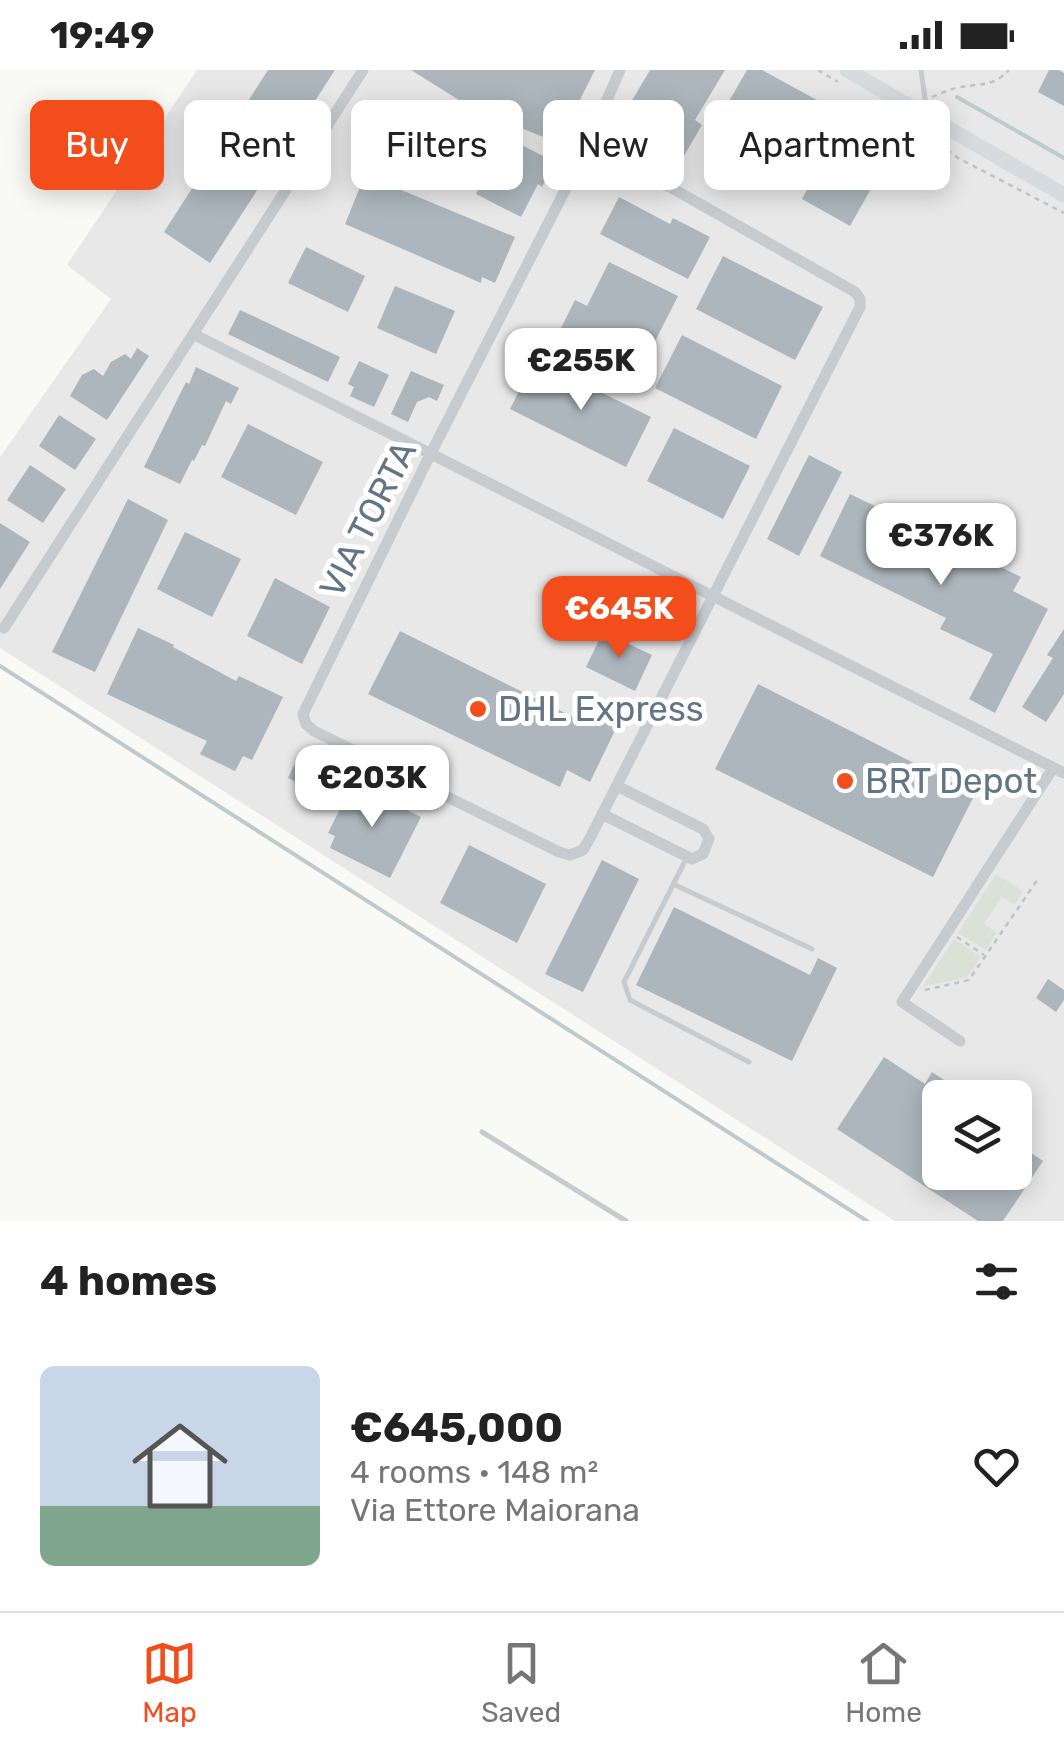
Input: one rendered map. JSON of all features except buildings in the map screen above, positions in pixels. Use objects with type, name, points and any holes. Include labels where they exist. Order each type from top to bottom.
[{"type":"main road","points":[[844,76],[894,100]]},
{"type":"main road","points":[[950,130],[1064,195]]},
{"type":"street","points":[[4,628],[363,70]]},
{"type":"street","name":"VIA TORTA","points":[[607,100],[620,70]]},
{"type":"street","name":"VIA TORTA","points":[[564,190],[315,686],[303,718],[314,731],[559,852],[575,854],[583,850],[602,814]]},
{"type":"street","points":[[617,786],[703,830],[708,839],[704,854],[692,859],[602,814],[860,308],[856,292],[675,190]]},
{"type":"street","points":[[193,334],[1058,771],[902,1002],[960,1041]]},
{"type":"lane","points":[[921,70],[921,100]]},
{"type":"lane","points":[[687,856],[624,982],[630,1000],[749,1062]]},
{"type":"lane","points":[[673,884],[812,949]]},
{"type":"lane","points":[[482,1132],[626,1221]]},
{"type":"path","points":[[818,70],[844,76]]},
{"type":"path","points":[[940,100],[958,87],[984,86],[996,81],[1009,70]]},
{"type":"path","points":[[950,148],[958,158],[1064,213]]},
{"type":"path","points":[[907,994],[969,980],[1038,879]]},
{"type":"path","points":[[948,931],[986,956]]},
{"type":"shaded area","points":[[197,70],[1064,70],[1064,1221],[895,1221],[0,648],[0,457],[111,299],[67,265],[117,190],[164,190],[164,120]]},
{"type":"shaded area","points":[[996,874],[1023,891],[1015,905],[1002,897],[984,924],[997,933],[986,950],[958,933]]},
{"type":"shaded area","points":[[954,939],[981,957],[967,978],[923,986]]},
{"type":"waterway","points":[[957,97],[1064,158]]},
{"type":"waterway","points":[[0,666],[867,1221]]},
{"type":"place","name":"DHL Express","points":[[478,709]]},
{"type":"place","name":"BRT Depot","points":[[845,781]]}]
